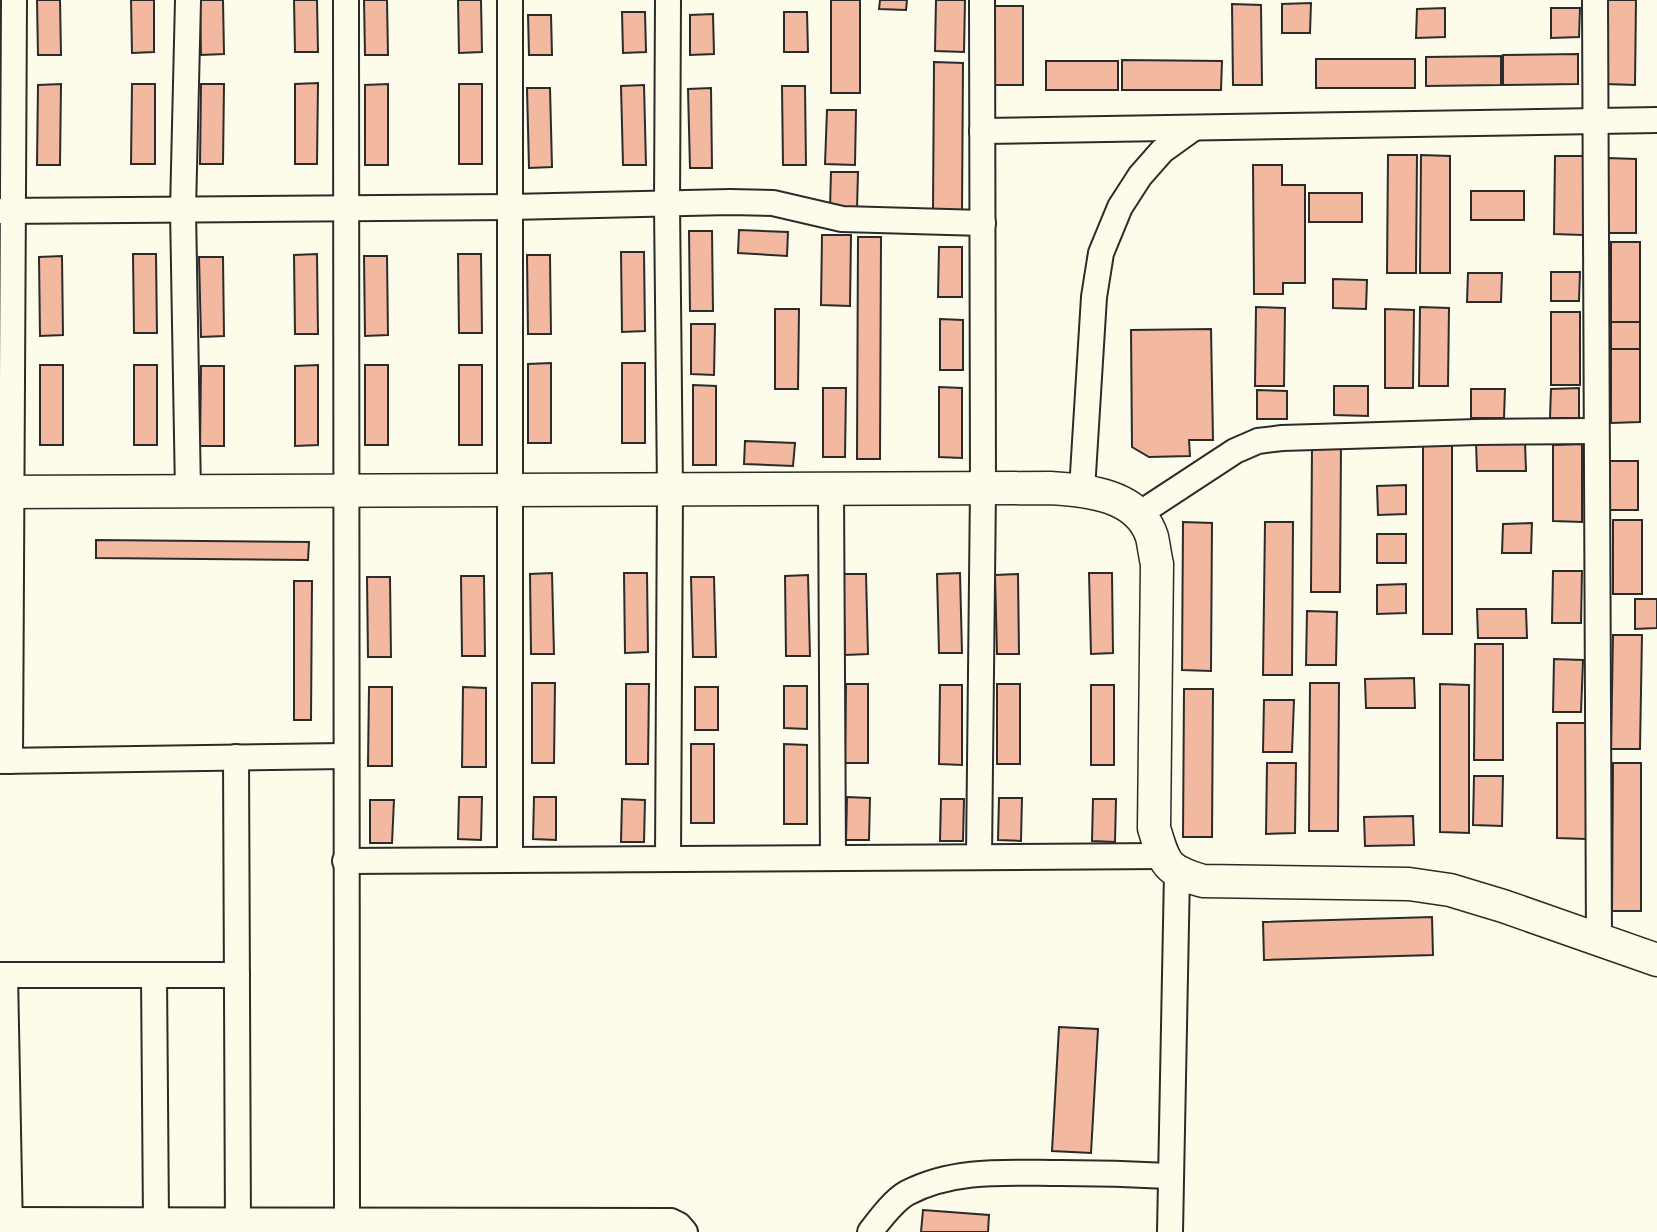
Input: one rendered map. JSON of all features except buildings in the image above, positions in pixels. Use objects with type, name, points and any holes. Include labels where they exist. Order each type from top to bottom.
[{"type":"street","points":[[13,0],[6,211],[5,761],[345,756]]},
{"type":"street","points":[[188,0],[183,210],[188,492]]},
{"type":"street","points":[[346,0],[347,1226]]},
{"type":"street","points":[[510,0],[510,859]]},
{"type":"street","points":[[668,0],[668,859]]},
{"type":"street","points":[[979,857],[983,488],[982,0]]},
{"type":"street","points":[[1595,0],[1599,941]]},
{"type":"street","points":[[982,131],[1657,120]]},
{"type":"street","points":[[1082,490],[1094,297],[1101,253],[1120,207],[1140,176],[1162,152],[1194,128]]},
{"type":"street","points":[[6,211],[773,203],[842,219],[983,223]]},
{"type":"street","points":[[1139,514],[1236,450],[1258,442],[1296,437],[1596,431]]},
{"type":"street","points":[[6,492],[983,488],[1082,490],[1113,498],[1139,514],[1151,536],[1157,565],[1154,828],[1169,864],[1174,1063],[1170,1232]]},
{"type":"street","points":[[831,489],[833,858]]},
{"type":"street","points":[[236,757],[238,1226]]},
{"type":"street","points":[[345,861],[979,857],[1169,864],[1203,881],[1409,884],[1450,890],[1657,960]]},
{"type":"street","points":[[237,975],[3,975],[7,1224],[156,1220],[238,1226],[480,1226],[671,1222],[679,1225],[685,1232]]},
{"type":"street","points":[[154,975],[156,1220]]},
{"type":"street","points":[[870,1232],[880,1218],[905,1195],[929,1184],[970,1173],[1109,1172],[1170,1176]]}]
